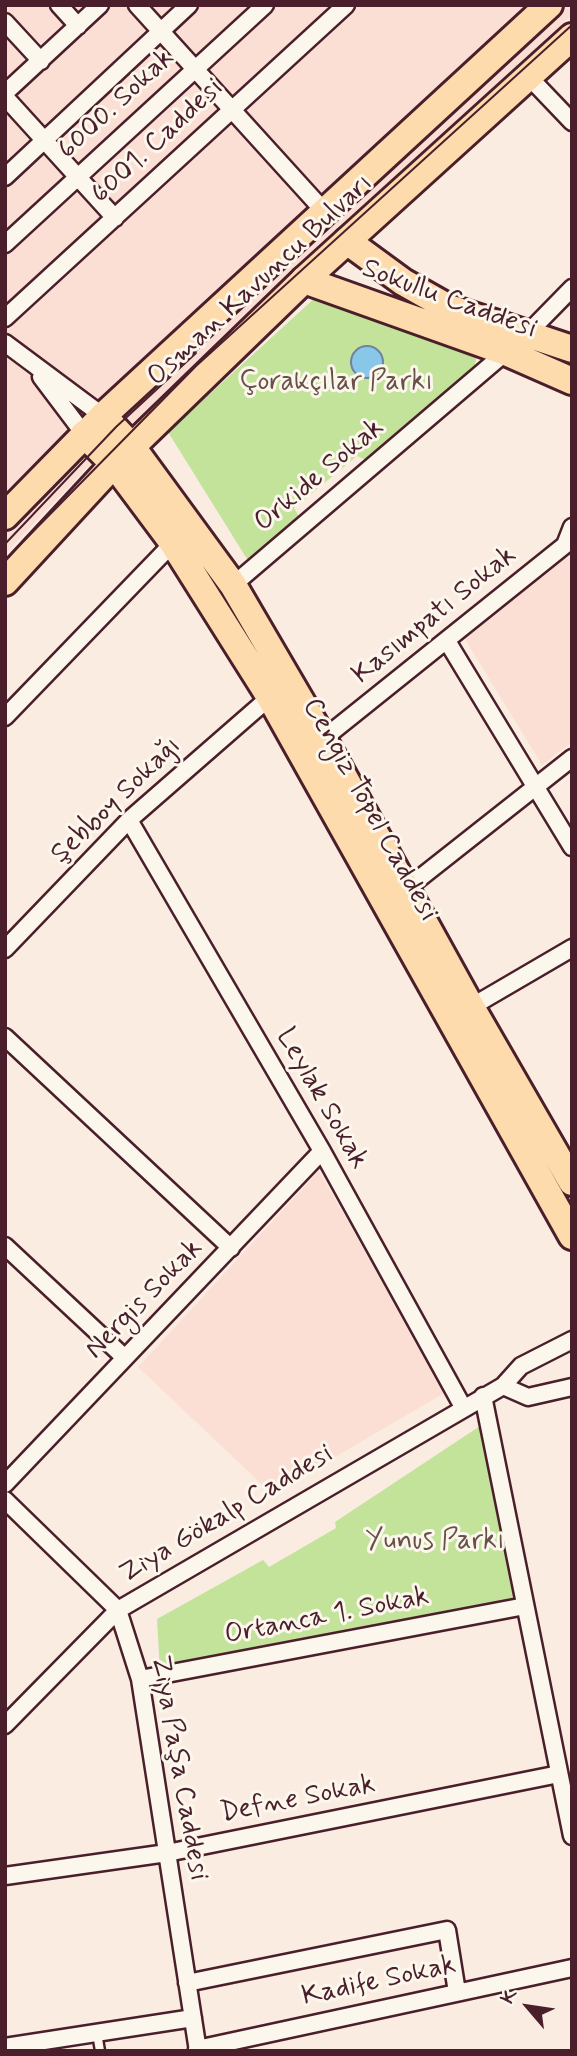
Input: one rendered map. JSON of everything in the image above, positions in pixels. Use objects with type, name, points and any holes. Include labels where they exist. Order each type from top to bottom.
[{"type":"main road","name":"Osman Kavuncu Bulvarı","points":[[5,516],[94,425],[323,210],[549,5]]},
{"type":"main road","name":"Osman Kavuncu Bulvarı","points":[[5,582],[123,456],[304,280],[572,37]]},
{"type":"main road","name":"Sokullu Caddesi","points":[[347,241],[403,282],[449,308],[572,349]]},
{"type":"main road","name":"Sokullu Caddesi","points":[[304,280],[506,352],[572,381]]},
{"type":"main road","name":"Cengiz Topel Caddesi","points":[[94,425],[233,585],[323,739],[471,1007],[571,1178]]},
{"type":"main road","name":"Cengiz Topel Caddesi","points":[[123,456],[173,543],[270,697],[572,1236]]},
{"type":"street","points":[[59,5],[78,26]]},
{"type":"street","points":[[100,5],[5,95],[115,218]]},
{"type":"street","points":[[136,5],[323,210]]},
{"type":"street","points":[[5,177],[190,5]]},
{"type":"street","name":"6000. Sokak","points":[[5,244],[265,5]]},
{"type":"street","name":"6001. Caddesi","points":[[5,318],[346,5]]},
{"type":"street","points":[[5,22],[40,61]]},
{"type":"street","points":[[529,77],[572,122]]},
{"type":"street","points":[[528,333],[572,288]]},
{"type":"street","points":[[5,342],[94,425]]},
{"type":"street","name":"Orkide Sokak","points":[[233,585],[506,352]]},
{"type":"street","points":[[31,364],[94,425]]},
{"type":"street","name":"Kasımpatı Sokak","points":[[323,739],[568,546],[572,527]]},
{"type":"street","points":[[5,717],[173,543]]},
{"type":"street","points":[[447,641],[572,847]]},
{"type":"street","name":"Şebboy Sokağı","points":[[5,949],[129,820],[270,697]]},
{"type":"street","points":[[406,889],[572,758]]},
{"type":"street","name":"Leylak Sokak","points":[[129,820],[322,1151],[463,1407]]},
{"type":"street","points":[[471,1007],[572,948]]},
{"type":"street","points":[[5,1037],[231,1248]]},
{"type":"street","name":"Nergis Sokak","points":[[5,1484],[322,1151]]},
{"type":"street","points":[[5,1246],[125,1358]]},
{"type":"street","name":"Ziya Gökalp Caddesi","points":[[5,1726],[118,1610],[503,1386],[521,1366],[572,1340]]},
{"type":"street","points":[[503,1386],[528,1397],[572,1387]]},
{"type":"street","points":[[483,1396],[572,1836]]},
{"type":"street","name":"Ziya Paşa Caddesi","points":[[5,1500],[118,1610],[140,1679],[197,2050]]},
{"type":"street","name":"Ortanca 1. Sokak","points":[[140,1679],[525,1606]]},
{"type":"street","name":"Defne Sokak","points":[[5,1876],[167,1853],[559,1774]]},
{"type":"street","points":[[187,1983],[447,1930],[457,1992]]},
{"type":"street","name":"Kadife Sokak","points":[[197,2050],[572,1968]]},
{"type":"street","points":[[5,2047],[193,2018]]},
{"type":"lane","points":[[97,2033],[100,2051]]},
{"type":"shaded area","points":[[5,5],[572,5],[572,15],[111,443],[5,554]]},
{"type":"shaded area","points":[[556,555],[572,560],[572,742],[542,765],[463,636]]},
{"type":"shaded area","points":[[319,1171],[446,1392],[272,1494],[138,1367]]},
{"type":"green space","name":"Çorakçılar Parkı","points":[[317,296],[477,354],[474,370],[368,461],[357,456],[294,508],[301,520],[256,558],[247,559],[168,432]]},
{"type":"green space","name":"Yunus Parkı","points":[[483,1424],[522,1604],[347,1629],[348,1638],[160,1672],[157,1619],[263,1560],[269,1567],[336,1528],[335,1522]]},
{"type":"water","points":[[367,346],[378,351],[383,362],[378,373],[367,378],[356,373],[351,362],[356,351]]},
{"type":"tram line","points":[[5,560],[196,366],[572,25]]},
{"type":"tram line","points":[[5,544],[116,427],[196,353]]}]
